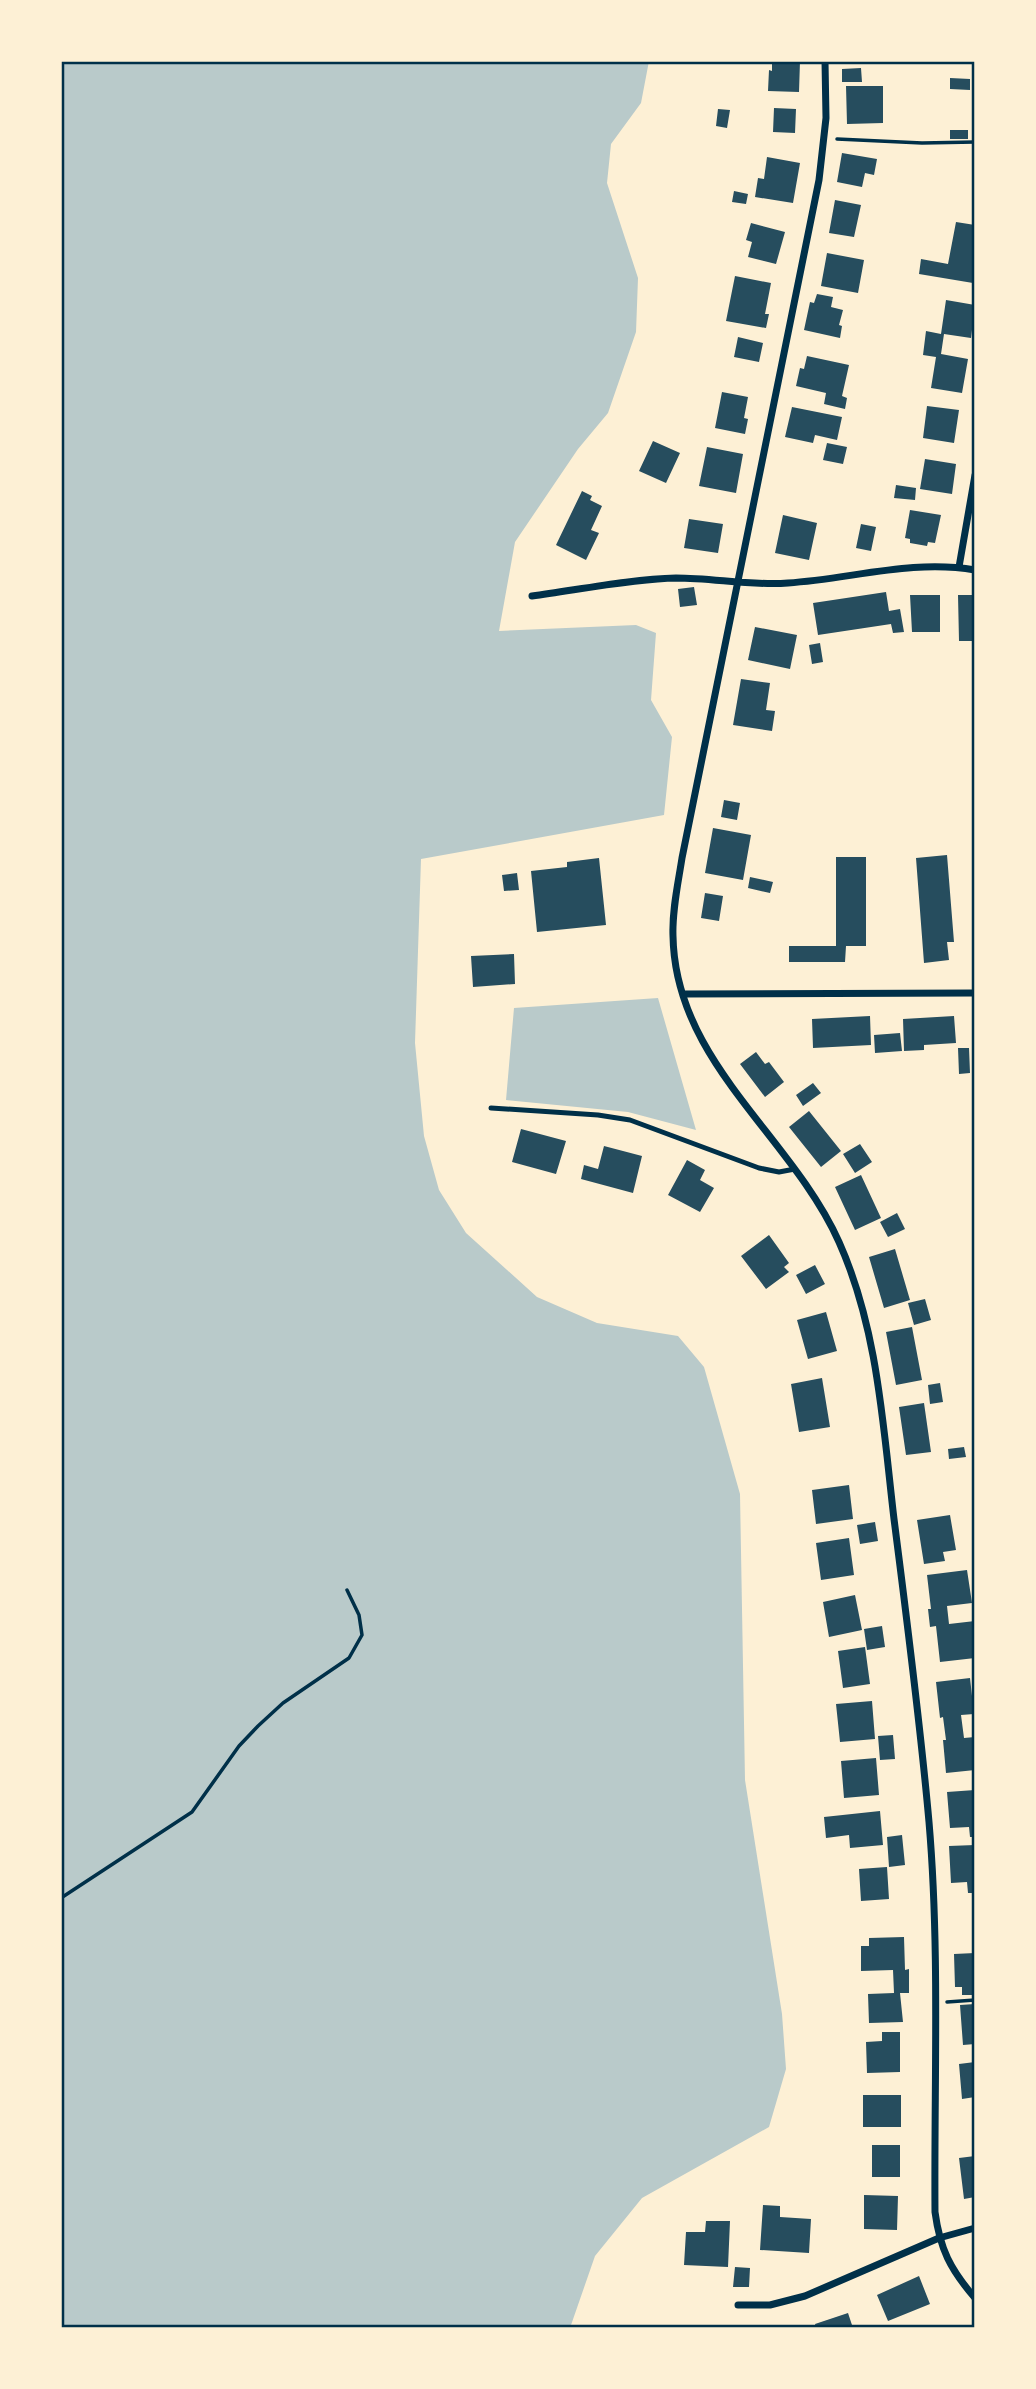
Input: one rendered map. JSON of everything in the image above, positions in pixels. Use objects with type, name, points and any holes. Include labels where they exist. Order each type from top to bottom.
[{"type":"street","points":[[825,61],[825,138],[819,180],[682,858],[674,910],[673,939],[683,995],[697,1033],[718,1069],[795,1169],[822,1210],[838,1240],[866,1314],[877,1378],[929,1824],[934,2003],[935,2212],[945,2255],[975,2298]]},
{"type":"street","points":[[959,567],[975,475]]},
{"type":"street","points":[[532,596],[671,578],[708,578],[739,583],[790,583],[929,566],[975,570]]},
{"type":"street","points":[[683,995],[975,993]]},
{"type":"street","points":[[738,2305],[769,2305],[805,2296],[939,2238],[975,2228]]},
{"type":"lane","points":[[491,1108],[630,1120],[759,1168],[779,1172],[795,1169]]},
{"type":"path","points":[[825,138],[922,143],[975,142]]},
{"type":"path","points":[[61,1898],[192,1812],[239,1746],[258,1726],[284,1703],[349,1658],[362,1636],[359,1615],[347,1590]]},
{"type":"path","points":[[934,2003],[975,2000]]},
{"type":"shaded area","points":[[61,61],[649,61],[641,103],[611,144],[607,183],[638,278],[636,332],[608,413],[578,449],[515,542],[499,631],[636,625],[656,633],[651,700],[672,737],[664,815],[421,859],[415,1043],[424,1136],[439,1190],[466,1233],[537,1297],[597,1323],[678,1336],[704,1367],[740,1494],[745,1780],[782,2014],[786,2069],[769,2127],[642,2198],[595,2256],[570,2328],[61,2328]]},
{"type":"shaded area","points":[[658,998],[696,1130],[628,1112],[506,1100],[514,1008]]},
{"type":"building","points":[[772,61],[800,61],[799,92],[768,91]]},
{"type":"building","points":[[861,68],[862,82],[842,82],[842,69]]},
{"type":"building","points":[[950,78],[970,79],[970,90],[950,89]]},
{"type":"building","points":[[846,86],[883,86],[883,123],[847,124]]},
{"type":"building","points":[[774,108],[796,109],[795,133],[773,132]]},
{"type":"building","points":[[718,109],[730,110],[727,128],[716,126]]},
{"type":"building","points":[[950,130],[968,130],[968,139],[950,139]]},
{"type":"building","points":[[842,153],[877,159],[874,175],[865,173],[862,187],[837,182]]},
{"type":"building","points":[[767,157],[800,163],[793,203],[755,197],[758,178],[764,179]]},
{"type":"building","points":[[734,191],[748,194],[746,204],[732,202]]},
{"type":"building","points":[[835,200],[861,205],[854,237],[829,233]]},
{"type":"building","points":[[956,222],[975,225],[973,283],[919,274],[921,259],[948,264]]},
{"type":"building","points":[[751,223],[785,232],[776,264],[748,257],[752,242],[746,240]]},
{"type":"building","points":[[827,253],[864,260],[858,293],[821,286]]},
{"type":"building","points":[[735,276],[771,283],[765,314],[769,314],[766,328],[726,321]]},
{"type":"building","points":[[817,294],[833,297],[831,307],[843,310],[839,325],[842,326],[840,338],[804,330],[810,302],[814,303]]},
{"type":"building","points":[[946,300],[975,305],[971,338],[944,334],[941,354],[968,359],[962,393],[931,388],[936,357],[923,355],[926,331],[941,334]]},
{"type":"building","points":[[738,337],[763,343],[759,362],[734,357]]},
{"type":"building","points":[[807,356],[849,365],[842,396],[847,398],[845,409],[824,404],[826,393],[796,386],[800,368],[804,369]]},
{"type":"building","points":[[722,392],[748,397],[744,418],[748,419],[745,434],[715,428]]},
{"type":"building","points":[[927,406],[959,410],[954,443],[923,438]]},
{"type":"building","points":[[792,407],[842,417],[837,440],[815,435],[813,443],[785,437]]},
{"type":"building","points":[[653,441],[680,453],[666,483],[639,471]]},
{"type":"building","points":[[827,443],[847,447],[843,464],[823,460]]},
{"type":"building","points":[[707,447],[743,454],[736,493],[699,486]]},
{"type":"building","points":[[925,459],[956,464],[952,494],[920,489]]},
{"type":"building","points":[[896,485],[916,488],[915,500],[894,498]]},
{"type":"building","points":[[582,491],[592,496],[590,500],[602,506],[591,530],[599,533],[586,560],[556,545]]},
{"type":"building","points":[[910,510],[941,515],[935,543],[928,542],[927,546],[910,543],[910,539],[905,538]]},
{"type":"building","points":[[783,515],[817,523],[809,560],[775,553]]},
{"type":"building","points":[[689,519],[723,524],[718,553],[684,548]]},
{"type":"building","points":[[861,524],[876,527],[871,551],[856,548]]},
{"type":"building","points":[[694,587],[697,605],[680,607],[678,589]]},
{"type":"building","points":[[886,592],[889,611],[900,609],[904,632],[893,633],[891,624],[818,635],[813,603]]},
{"type":"building","points":[[910,595],[940,595],[940,632],[912,632]]},
{"type":"building","points":[[958,595],[975,595],[975,641],[959,641]]},
{"type":"building","points":[[755,627],[797,635],[790,669],[748,660]]},
{"type":"building","points":[[820,643],[823,662],[812,664],[809,645]]},
{"type":"building","points":[[741,679],[770,683],[766,710],[775,711],[772,731],[733,725]]},
{"type":"building","points":[[724,800],[740,803],[737,820],[721,817]]},
{"type":"building","points":[[713,828],[751,835],[743,880],[705,873]]},
{"type":"building","points":[[947,855],[954,942],[947,942],[949,960],[924,963],[916,858]]},
{"type":"building","points":[[836,857],[866,857],[866,946],[846,946],[845,962],[789,962],[789,946],[836,946]]},
{"type":"building","points":[[599,858],[606,925],[537,932],[531,871],[567,867],[567,862]]},
{"type":"building","points":[[517,873],[519,890],[504,891],[502,875]]},
{"type":"building","points":[[750,877],[773,882],[770,893],[748,888]]},
{"type":"building","points":[[705,893],[723,896],[719,921],[701,918]]},
{"type":"building","points":[[514,954],[515,984],[473,987],[471,956]]},
{"type":"building","points":[[870,1016],[871,1045],[813,1048],[812,1019]]},
{"type":"building","points":[[954,1016],[956,1043],[924,1045],[924,1050],[904,1051],[903,1019]]},
{"type":"building","points":[[900,1033],[902,1051],[875,1053],[874,1035]]},
{"type":"building","points":[[958,1048],[969,1048],[970,1073],[959,1074]]},
{"type":"building","points":[[756,1052],[765,1064],[769,1062],[784,1082],[765,1097],[740,1064]]},
{"type":"building","points":[[813,1083],[821,1093],[803,1106],[796,1095]]},
{"type":"building","points":[[809,1111],[841,1151],[821,1167],[789,1127]]},
{"type":"building","points":[[521,1129],[566,1141],[556,1174],[512,1162]]},
{"type":"building","points":[[860,1144],[872,1162],[855,1173],[843,1154]]},
{"type":"building","points":[[604,1146],[642,1156],[633,1193],[581,1179],[584,1165],[598,1169]]},
{"type":"building","points":[[687,1160],[705,1170],[700,1180],[714,1188],[700,1212],[668,1195]]},
{"type":"building","points":[[861,1175],[881,1218],[855,1230],[835,1187]]},
{"type":"building","points":[[897,1213],[905,1229],[888,1237],[880,1222]]},
{"type":"building","points":[[769,1235],[789,1263],[784,1267],[789,1272],[766,1289],[741,1256]]},
{"type":"building","points":[[895,1249],[910,1300],[884,1308],[869,1257]]},
{"type":"building","points":[[815,1265],[825,1284],[806,1294],[796,1275]]},
{"type":"building","points":[[925,1299],[931,1320],[914,1325],[908,1303]]},
{"type":"building","points":[[826,1312],[837,1351],[808,1359],[797,1320]]},
{"type":"building","points":[[912,1327],[922,1380],[896,1385],[886,1332]]},
{"type":"building","points":[[822,1378],[830,1427],[799,1432],[791,1384]]},
{"type":"building","points":[[940,1383],[943,1402],[930,1404],[928,1385]]},
{"type":"building","points":[[924,1403],[931,1452],[906,1455],[899,1407]]},
{"type":"building","points":[[964,1447],[966,1457],[949,1459],[948,1449]]},
{"type":"building","points":[[849,1485],[853,1519],[816,1524],[812,1490]]},
{"type":"building","points":[[950,1515],[956,1550],[943,1552],[945,1561],[924,1564],[917,1520]]},
{"type":"building","points":[[875,1522],[878,1541],[860,1544],[857,1525]]},
{"type":"building","points":[[849,1538],[854,1575],[821,1580],[816,1543]]},
{"type":"building","points":[[967,1570],[972,1603],[947,1606],[949,1624],[975,1621],[975,1658],[940,1662],[936,1626],[930,1627],[927,1575]]},
{"type":"building","points":[[855,1595],[862,1630],[829,1637],[823,1602]]},
{"type":"building","points":[[882,1626],[885,1647],[867,1650],[864,1629]]},
{"type":"building","points":[[865,1647],[870,1684],[843,1688],[838,1651]]},
{"type":"building","points":[[970,1678],[974,1714],[961,1715],[964,1738],[975,1737],[975,1770],[946,1773],[943,1740],[946,1740],[943,1717],[940,1718],[936,1682]]},
{"type":"building","points":[[872,1701],[875,1739],[840,1742],[836,1704]]},
{"type":"building","points":[[893,1735],[895,1759],[880,1760],[878,1736]]},
{"type":"building","points":[[876,1758],[879,1795],[844,1798],[841,1761]]},
{"type":"building","points":[[975,1790],[975,1837],[970,1837],[969,1827],[950,1828],[947,1792]]},
{"type":"building","points":[[880,1811],[883,1845],[850,1848],[849,1835],[826,1838],[824,1817]]},
{"type":"building","points":[[902,1835],[905,1865],[889,1867],[887,1837]]},
{"type":"building","points":[[975,1845],[975,1893],[968,1893],[967,1882],[951,1883],[949,1846]]},
{"type":"building","points":[[887,1867],[889,1899],[861,1901],[859,1869]]},
{"type":"building","points":[[904,1937],[905,1970],[909,1969],[909,1993],[900,1993],[903,2022],[869,2023],[868,1994],[894,1993],[893,1970],[861,1971],[861,1946],[869,1946],[869,1938]]},
{"type":"building","points":[[975,1953],[975,1995],[962,1995],[962,1987],[955,1987],[954,1954]]},
{"type":"building","points":[[975,2004],[975,2044],[963,2045],[960,2005]]},
{"type":"building","points":[[882,2032],[900,2032],[900,2072],[867,2073],[866,2042],[882,2041]]},
{"type":"building","points":[[975,2062],[975,2097],[962,2099],[959,2064]]},
{"type":"building","points":[[863,2095],[901,2095],[901,2127],[863,2127]]},
{"type":"building","points":[[872,2145],[900,2145],[900,2177],[872,2177]]},
{"type":"building","points":[[975,2156],[975,2197],[964,2199],[959,2158]]},
{"type":"building","points":[[864,2195],[898,2196],[897,2230],[864,2229]]},
{"type":"building","points":[[763,2205],[780,2206],[780,2217],[811,2219],[809,2253],[760,2250]]},
{"type":"building","points":[[706,2221],[730,2221],[728,2267],[684,2265],[686,2232],[705,2232]]},
{"type":"building","points":[[735,2267],[750,2268],[749,2287],[733,2287]]},
{"type":"building","points":[[919,2276],[930,2304],[888,2321],[877,2295]]},
{"type":"building","points":[[848,2313],[853,2328],[816,2328],[815,2324]]}]
